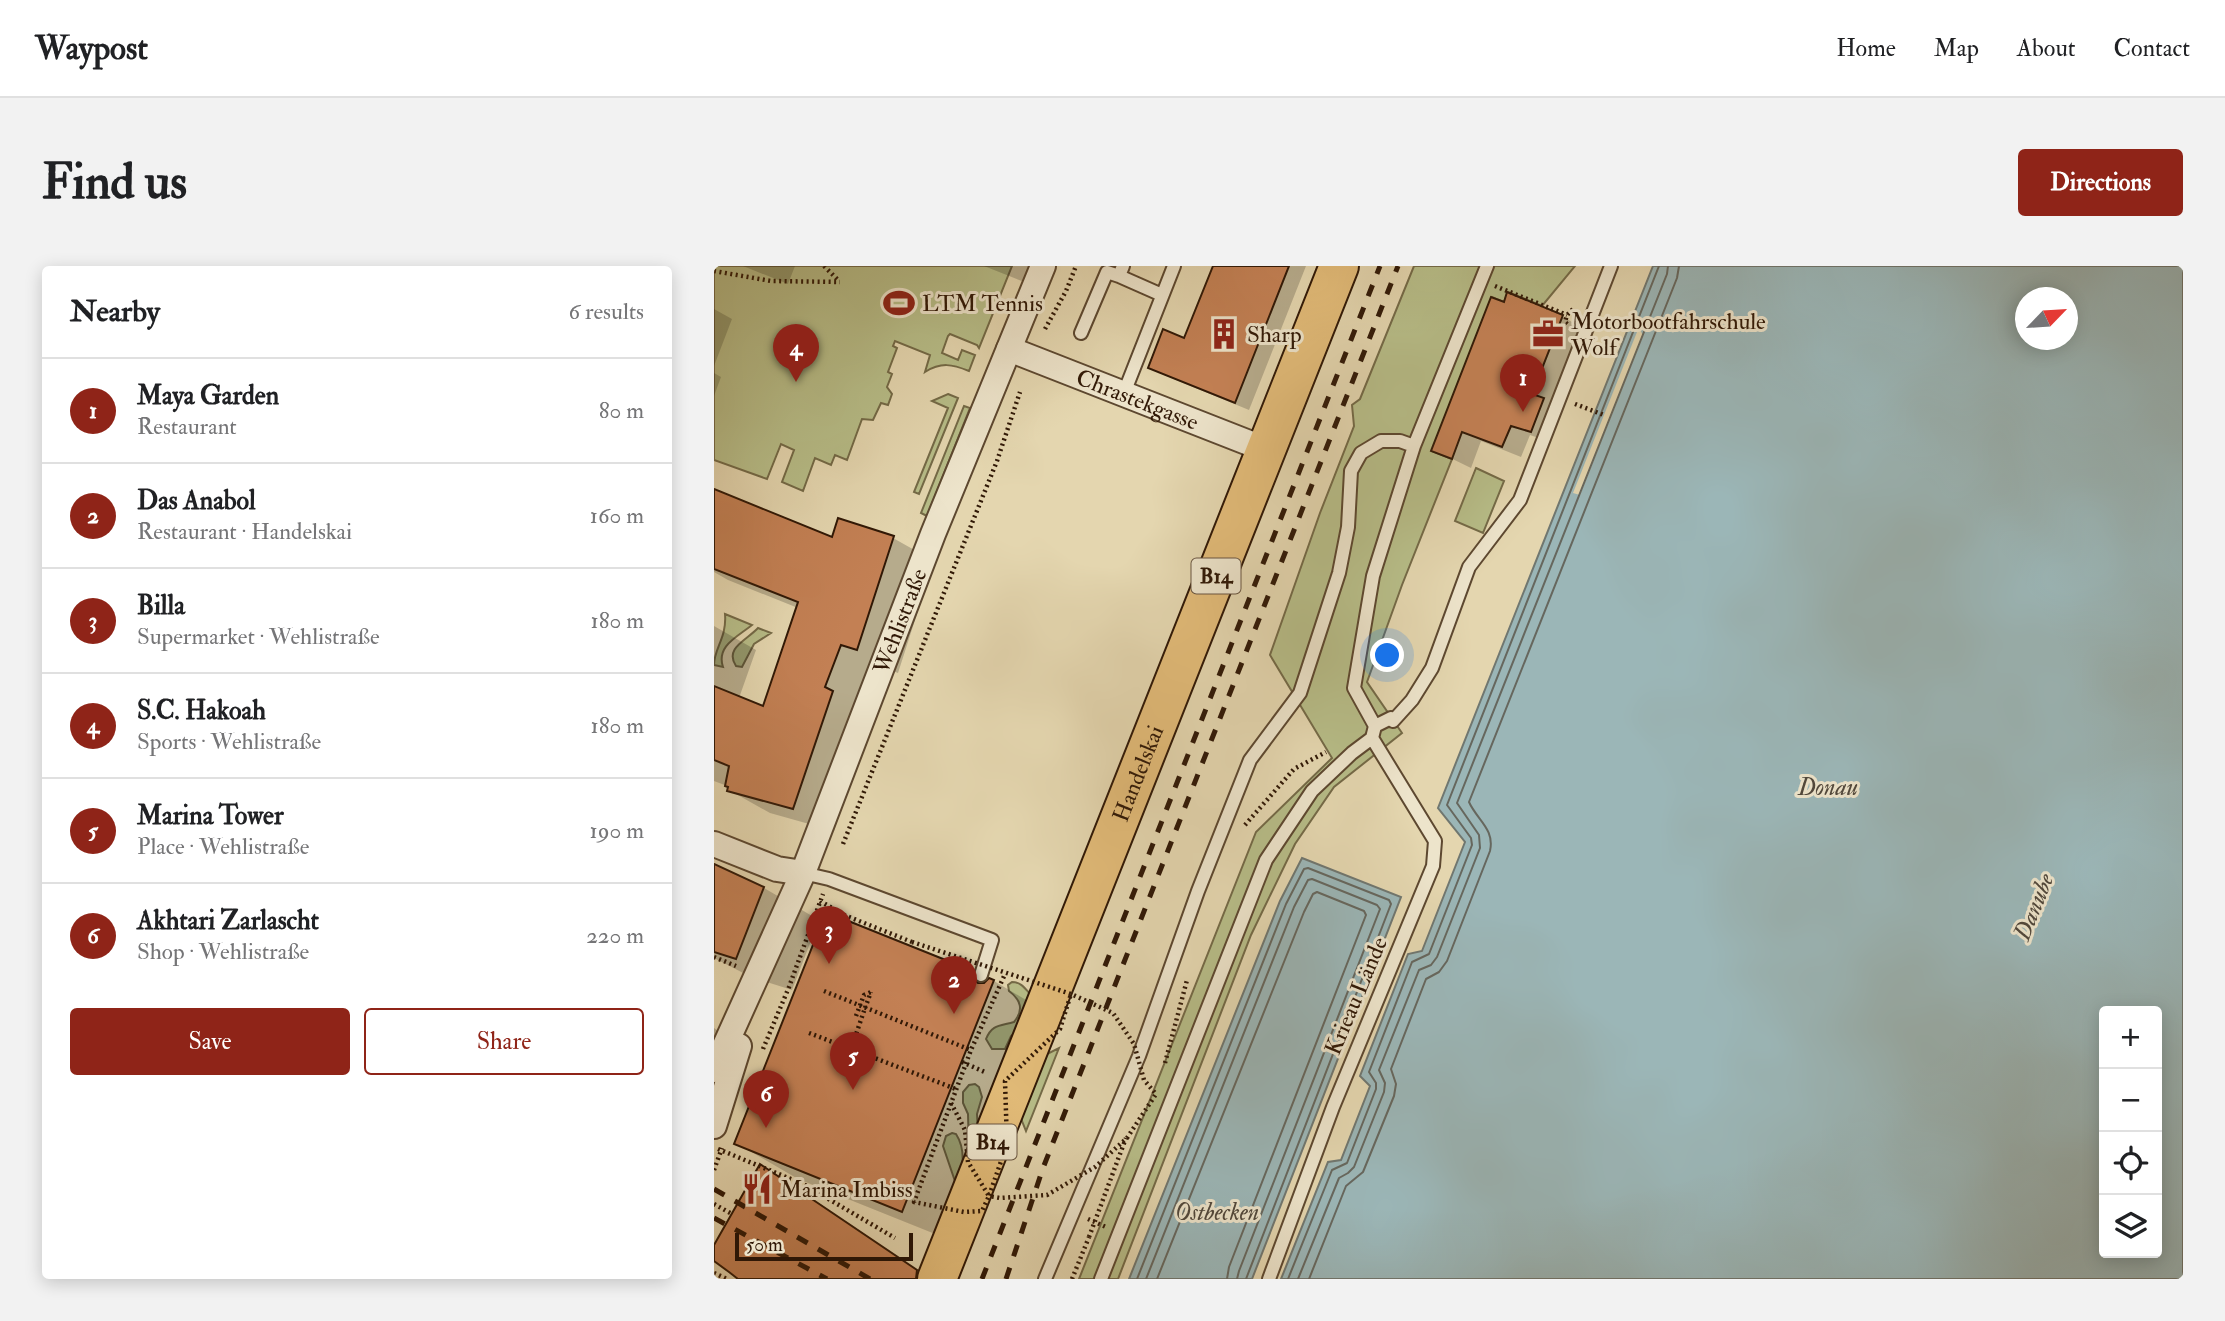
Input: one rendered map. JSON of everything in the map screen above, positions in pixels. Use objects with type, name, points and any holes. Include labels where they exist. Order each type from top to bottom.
[{"type":"main road","name":"Handelskai","points":[[937,1279],[1339,266]]},
{"type":"street","name":"Wehlistraße","points":[[714,1070],[749,971],[803,873],[933,534],[1042,266]]},
{"type":"street","name":"Chrastekgasse","points":[[1009,349],[1267,450]]},
{"type":"street","points":[[714,844],[777,869],[803,873]]},
{"type":"street","name":"Wehlistraße","points":[[720,1132],[749,971]]},
{"type":"lane","points":[[1124,393],[1174,266]]},
{"type":"lane","name":"Krieau Lände","points":[[1269,1279],[1333,1107],[1433,866],[1436,841],[1373,732],[1354,688],[1374,576],[1414,446],[1487,266]]},
{"type":"lane","points":[[1101,1279],[1266,860],[1312,791],[1373,732],[1391,718],[1393,721],[1412,700],[1432,668],[1469,567],[1520,500],[1611,266]]},
{"type":"lane","points":[[1081,333],[1107,272],[1121,271],[1163,295]]},
{"type":"lane","points":[[1045,1279],[1139,1056],[1198,891],[1250,760],[1300,693],[1339,573],[1348,527],[1351,471],[1361,453],[1381,441],[1400,441],[1414,446]]},
{"type":"lane","points":[[803,873],[829,879],[992,940],[981,975]]},
{"type":"path","points":[[714,271],[771,281],[839,282],[824,266]]},
{"type":"path","points":[[1041,339],[1076,266]]},
{"type":"path","points":[[1481,280],[1567,315],[1565,322]]},
{"type":"path","points":[[838,855],[997,461],[1023,383]]},
{"type":"path","points":[[1559,398],[1604,415]]},
{"type":"path","points":[[1243,828],[1294,769]]},
{"type":"path","points":[[763,1050],[792,989],[820,901],[844,915],[912,942],[1071,994],[1114,1013],[1134,1044],[1144,1080],[1156,1094]]},
{"type":"path","points":[[714,957],[749,971]]},
{"type":"path","points":[[1163,1069],[1190,971]]},
{"type":"path","points":[[1005,974],[971,1050],[914,1202],[964,1212],[982,1211],[1007,1144],[1005,1081],[1060,1028],[1071,994]]},
{"type":"path","points":[[824,991],[971,1050]]},
{"type":"path","points":[[851,1049],[871,992],[864,995],[856,1016]]},
{"type":"path","points":[[809,1033],[956,1089]]},
{"type":"path","points":[[1072,1279],[1127,1138],[1156,1094],[1160,1082]]},
{"type":"path","points":[[951,1103],[965,1130],[968,1162],[989,1196],[1000,1198],[1047,1195],[1096,1167],[1127,1138]]},
{"type":"path","points":[[714,1170],[720,1150],[720,1132]]},
{"type":"path","points":[[720,1150],[803,1184],[895,1238]]},
{"type":"path","points":[[714,1204],[732,1214]]},
{"type":"path","points":[[1080,1227],[1084,1218],[1120,1232]]},
{"type":"path","points":[[714,1273],[727,1279]]},
{"type":"green space","points":[[714,266],[1012,266],[979,348],[950,334],[948,336],[942,353],[958,360],[962,350],[975,355],[969,371],[947,365],[925,372],[930,355],[895,341],[893,346],[897,348],[888,372],[892,374],[887,387],[892,394],[888,405],[881,403],[873,420],[862,419],[847,460],[835,455],[831,465],[815,458],[803,491],[782,482],[794,450],[781,444],[767,479],[714,460]]},
{"type":"green space","points":[[1414,266],[1575,266],[1542,306],[1508,292],[1504,302],[1492,297],[1432,451],[1452,459],[1367,682],[1402,733],[1334,787],[1295,844],[1251,935],[1118,1279],[1079,1279],[1256,832],[1332,758],[1270,655],[1354,426],[1352,405],[1360,399]]},
{"type":"green space","points":[[948,394],[958,398],[919,494],[914,492],[948,408],[932,401]]},
{"type":"green space","points":[[964,406],[970,408],[927,516],[921,513]]},
{"type":"green space","points":[[1476,468],[1504,481],[1483,533],[1455,521]]},
{"type":"green space","points":[[725,614],[752,625],[725,648],[722,653],[723,667],[714,665],[724,630]]},
{"type":"green space","points":[[758,628],[771,633],[754,644],[742,667],[736,666],[733,660],[735,649]]},
{"type":"green space","points":[[1012,982],[1022,985],[1034,998],[1033,1017],[1011,1036],[1005,1049],[992,1049],[986,1039],[991,1031],[997,1026],[1014,1022],[1019,1013],[1018,1002],[1009,991],[1008,985]]},
{"type":"green space","points":[[1059,1048],[1026,1131],[1020,1116],[1043,1056]]},
{"type":"green space","points":[[975,1084],[982,1097],[977,1114],[978,1132],[969,1151],[968,1114],[963,1103],[963,1092],[969,1085]]},
{"type":"green space","points":[[956,1134],[963,1154],[958,1190],[943,1146],[946,1136]]},
{"type":"water","name":"Donau","points":[[1653,266],[2183,266],[2183,1279],[1281,1279],[1328,1162],[1341,1160],[1370,1086],[1360,1076],[1408,954],[1422,951],[1465,842],[1438,808]]},
{"type":"water","name":"Ostbecken","points":[[1302,858],[1401,897],[1252,1279],[1129,1279],[1280,901]]},
{"type":"pier","points":[[1639,327],[1643,336],[1580,495],[1573,493]]},
{"type":"building","name":"Sharp","points":[[1213,266],[1289,266],[1235,403],[1148,368],[1163,329],[1184,338]]},
{"type":"building","points":[[1507,292],[1563,315],[1532,394],[1544,398],[1531,432],[1511,426],[1502,447],[1462,432],[1452,459],[1431,451],[1491,297],[1504,302]]},
{"type":"building","points":[[714,489],[832,537],[838,518],[894,536],[857,650],[841,645],[825,687],[833,691],[793,809],[727,791],[728,787],[725,786],[729,766],[714,760],[714,686],[763,706],[798,602],[714,569]]},
{"type":"building","points":[[714,864],[764,887],[736,959],[714,952]]},
{"type":"building","points":[[826,912],[973,971],[973,978],[978,983],[984,983],[989,978],[994,980],[902,1212],[734,1144]]},
{"type":"building","points":[[760,1164],[917,1270],[916,1279],[738,1279],[714,1261],[714,1245]]},
{"type":"railway","points":[[982,1279],[1380,266]]},
{"type":"railway","points":[[1006,1279],[1043,1168],[1398,266]]},
{"type":"railway","points":[[714,1189],[870,1279]]},
{"type":"railway","points":[[714,1218],[827,1279]]},
{"type":"place","name":"LTM Tennis","points":[[899,303]]},
{"type":"place","name":"Sharp","points":[[1224,334]]},
{"type":"place","name":"Motorbootfahrschule Wolf","points":[[1548,334]]},
{"type":"place","name":"S.C. Hakoah","points":[[796,382]]},
{"type":"place","name":"Maya Garden","points":[[1523,412]]},
{"type":"place","name":"Billa","points":[[829,964]]},
{"type":"place","name":"Das Anabol","points":[[954,1014]]},
{"type":"place","name":"Marina Tower","points":[[853,1090]]},
{"type":"place","name":"Akhtari Zarlascht","points":[[766,1128]]},
{"type":"place","name":"Marina Imbiss","points":[[757,1189]]},
{"type":"water label","name":"Danube","points":[[2034,907]]}]
